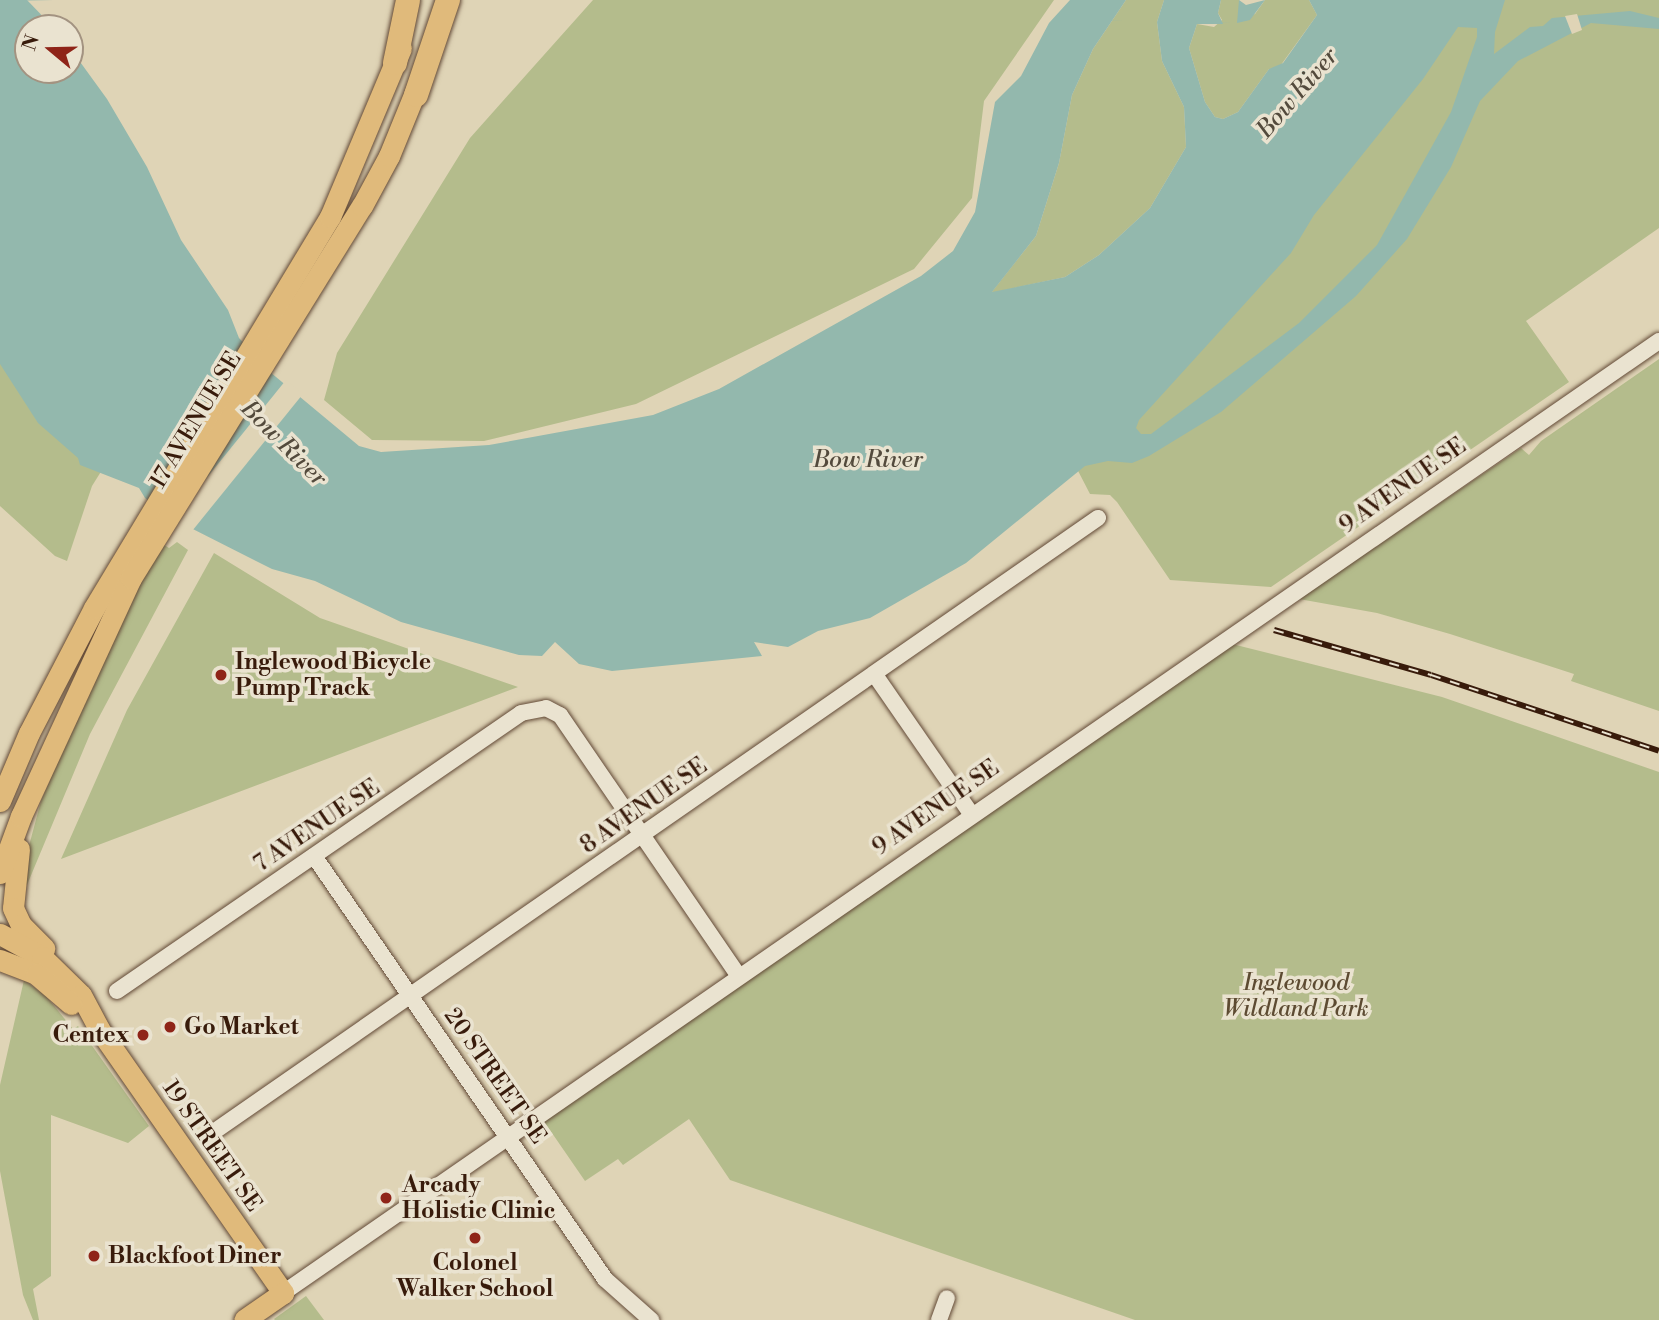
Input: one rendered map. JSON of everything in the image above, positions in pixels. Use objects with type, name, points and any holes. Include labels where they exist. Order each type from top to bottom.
[{"type":"highway","points":[[395,62],[408,0]]},
{"type":"highway","points":[[416,95],[446,0]]},
{"type":"main road","name":"17 AVENUE SE","points":[[0,801],[55,680],[151,530],[263,345],[330,216],[419,0]]},
{"type":"main road","name":"17 AVENUE SE","points":[[263,345],[362,206],[416,95]]},
{"type":"main road","name":"17 AVENUE SE","points":[[0,873],[48,757],[151,530]]},
{"type":"main road","points":[[48,757],[17,857],[13,908],[27,933],[67,970],[81,995]]},
{"type":"main road","name":"19 STREET SE","points":[[0,934],[42,957],[81,995],[99,1029],[283,1293]]},
{"type":"main road","name":"19 STREET SE","points":[[0,960],[36,974],[99,1029]]},
{"type":"main road","name":"9 AVENUE SE","points":[[244,1320],[283,1293]]},
{"type":"street","name":"9 AVENUE SE","points":[[283,1293],[1659,341]]},
{"type":"street","name":"8 AVENUE SE","points":[[215,1131],[875,676],[1098,518]]},
{"type":"street","points":[[875,676],[972,815]]},
{"type":"street","name":"7 AVENUE SE","points":[[117,991],[521,713],[546,708],[560,715],[642,835]]},
{"type":"street","points":[[642,835],[739,976]]},
{"type":"street","name":"20 STREET SE","points":[[314,856],[605,1279],[645,1319]]},
{"type":"street","points":[[939,1320],[947,1298]]},
{"type":"green space","points":[[593,0],[1054,0],[984,101],[972,198],[914,269],[636,404],[484,441],[372,440],[324,400],[337,353],[470,138]]},
{"type":"green space","points":[[1126,0],[1164,0],[1157,22],[1162,61],[1184,107],[1186,147],[1150,208],[1099,255],[1065,277],[991,293],[1036,236],[1059,163],[1072,95],[1093,49]]},
{"type":"green space","points":[[1221,0],[1239,0],[1243,18],[1255,14],[1265,0],[1309,0],[1317,15],[1278,69],[1269,69],[1238,112],[1223,119],[1215,117],[1205,102],[1189,48],[1197,24],[1214,27],[1222,20],[1218,13]]},
{"type":"green space","points":[[1453,0],[1659,0],[1659,228],[1526,321],[1569,382],[1271,587],[1170,580],[1117,502],[1110,495],[1090,494],[1075,465]]},
{"type":"green space","points":[[0,296],[112,454],[92,486],[67,561],[55,556],[0,506]]},
{"type":"green space","points":[[1659,359],[1659,711],[1571,681],[1574,674],[1450,634],[1377,613],[1299,599],[1521,448],[1529,455],[1541,441]]},
{"type":"green space","points":[[177,542],[188,550],[90,734],[27,885],[19,883],[41,801],[117,623],[161,543],[169,548]]},
{"type":"green space","points":[[214,553],[320,618],[518,687],[61,859],[127,710]]},
{"type":"green space","name":"Inglewood Wildland Park","points":[[1232,644],[1442,697],[1659,772],[1659,1320],[1135,1320],[730,1180],[689,1119],[623,1165],[618,1159],[585,1181],[543,1120]]},
{"type":"green space","points":[[24,980],[46,996],[73,1029],[78,1026],[149,1126],[128,1143],[51,1115],[51,1276],[33,1289],[39,1320],[33,1320],[23,1295],[0,1171],[0,1085]]},
{"type":"green space","points":[[306,1296],[324,1320],[274,1319]]},
{"type":"water","name":"Bow River","points":[[0,0],[27,0],[40,14],[14,14],[14,84],[84,84],[84,67],[107,99],[147,167],[181,240],[228,310],[239,338],[270,372],[359,446],[381,452],[489,445],[653,415],[719,389],[921,276],[953,251],[975,212],[995,102],[1021,76],[1049,23],[1070,0],[1126,0],[1093,49],[1072,95],[1059,163],[1036,236],[992,292],[1065,277],[1099,255],[1150,208],[1186,147],[1184,107],[1162,61],[1157,22],[1164,0],[1221,0],[1218,13],[1223,24],[1197,24],[1189,48],[1205,102],[1215,117],[1223,119],[1238,112],[1269,69],[1283,63],[1317,15],[1309,0],[1505,0],[1495,32],[1494,54],[1530,27],[1543,26],[1552,18],[1630,11],[1659,18],[1659,29],[1591,23],[1518,61],[1480,101],[1451,167],[1407,239],[1356,296],[1221,412],[1149,456],[1132,463],[1108,461],[1085,466],[966,563],[870,618],[818,631],[788,647],[754,642],[762,656],[612,671],[579,664],[555,642],[542,656],[519,655],[401,622],[315,581],[272,569],[177,521],[145,498],[139,488],[80,465],[78,458],[38,423],[0,364]],"holes":[[[1458,27],[1477,28],[1477,37],[1451,112],[1377,245],[1299,323],[1151,434],[1141,434],[1136,428],[1139,420],[1291,253],[1314,215],[1423,79]]]},
{"type":"water","points":[[1239,0],[1246,5],[1265,0],[1250,20],[1237,23]]},
{"type":"pier","points":[[1577,14],[1582,30],[1572,34],[1565,16]]},
{"type":"pier","points":[[286,380],[303,394],[191,532],[174,518]]},
{"type":"railway","points":[[1274,630],[1431,675],[1659,751]]},
{"type":"place","name":"Inglewood Bicycle Pump Track","points":[[221,675]]},
{"type":"place","name":"Go Market","points":[[170,1027]]},
{"type":"place","name":"Centex","points":[[143,1035]]},
{"type":"place","name":"Arcady Holistic Clinic","points":[[386,1198]]},
{"type":"place","name":"Colonel Walker School","points":[[475,1238]]},
{"type":"place","name":"Blackfoot Diner","points":[[94,1256]]}]
